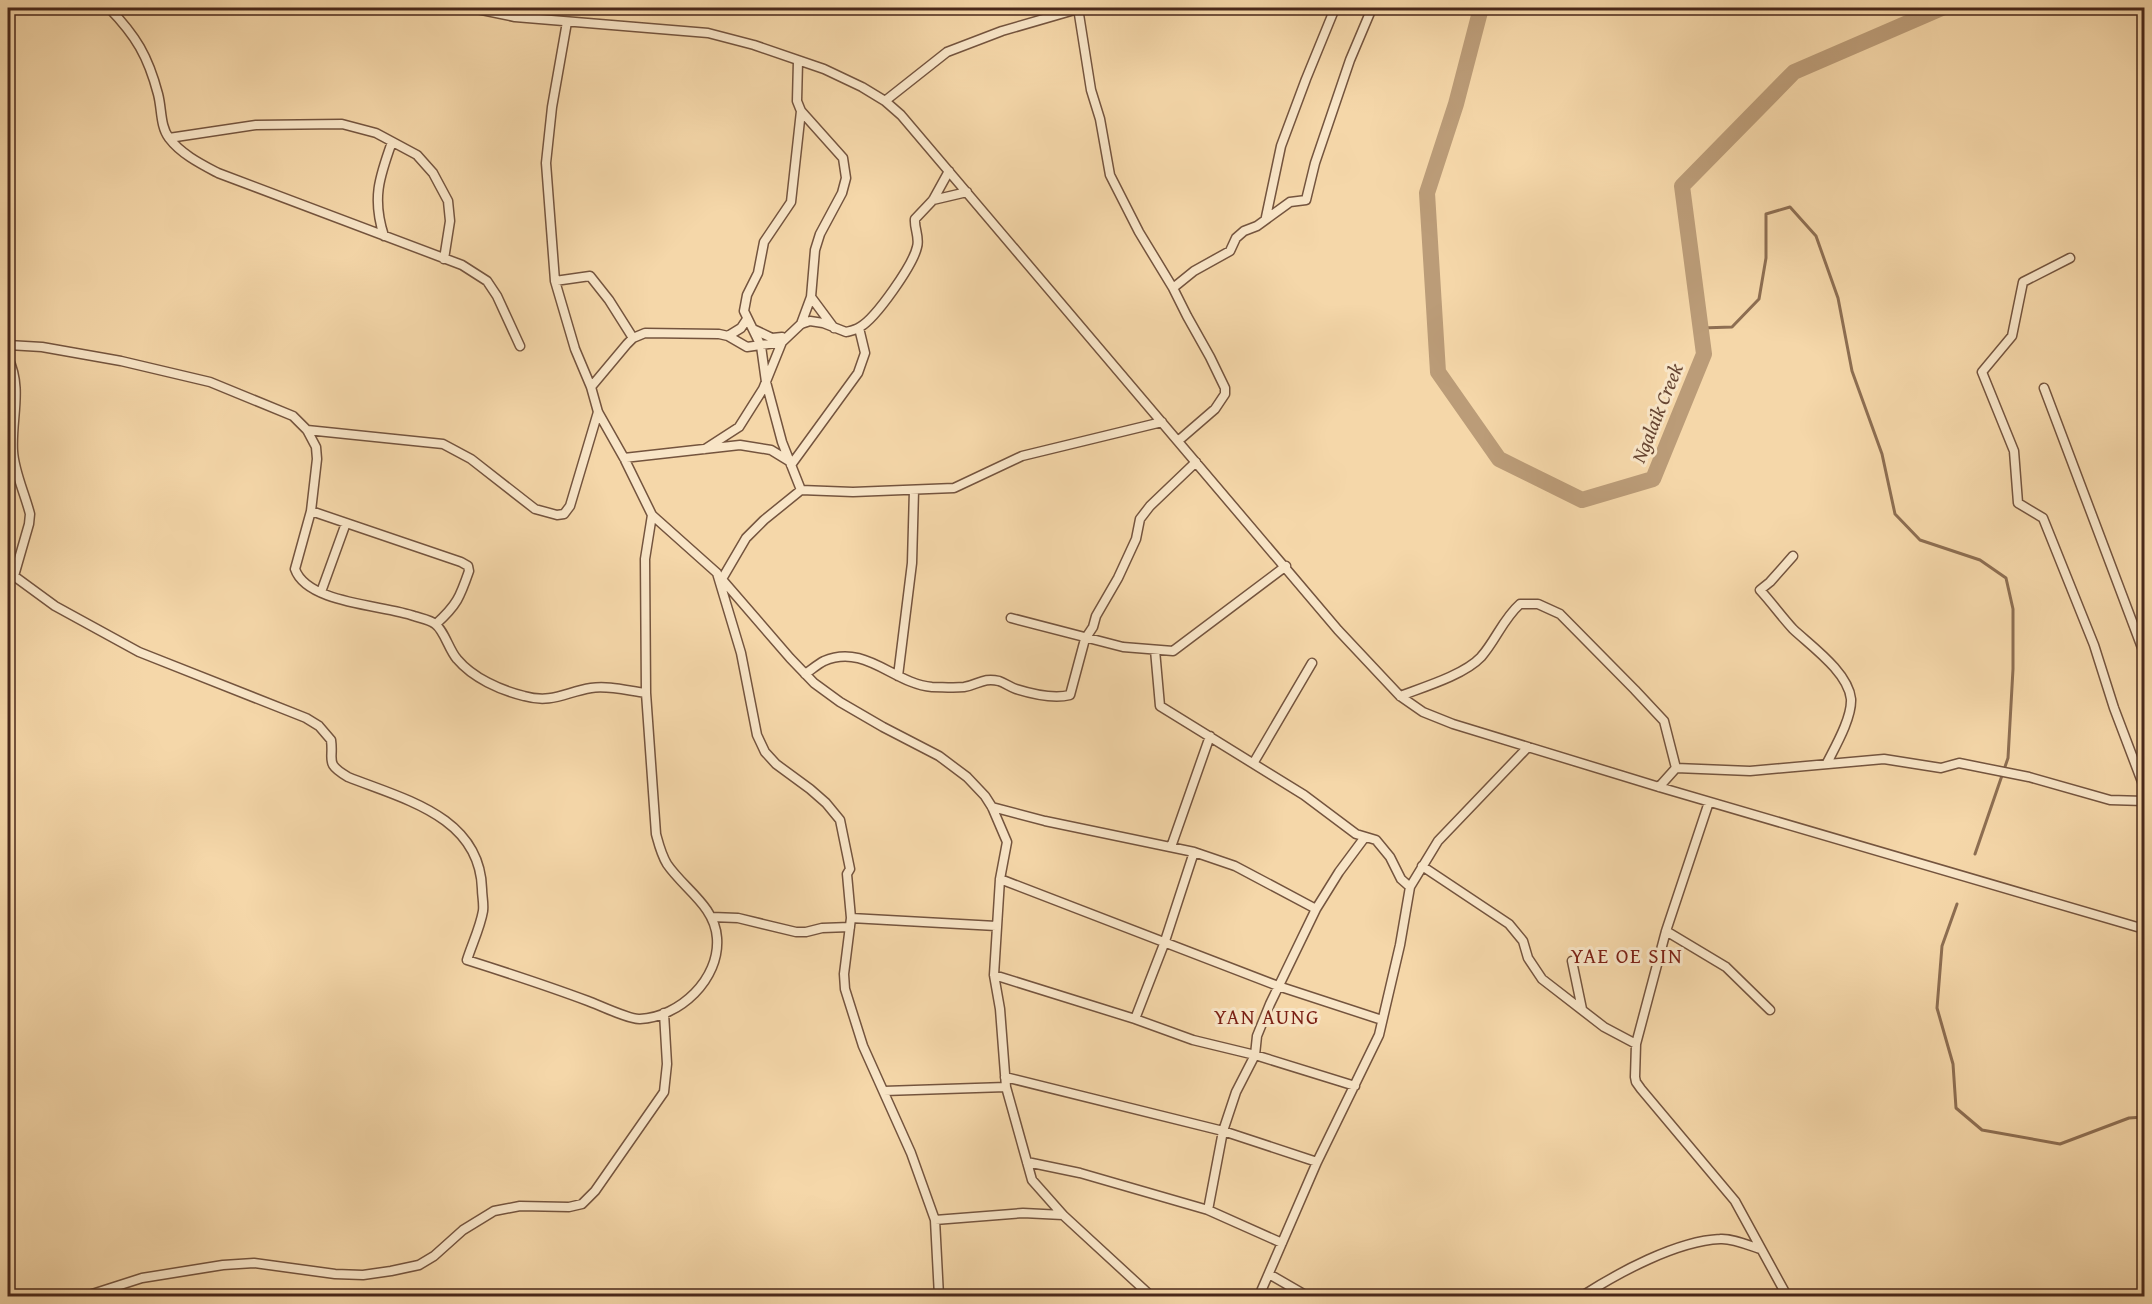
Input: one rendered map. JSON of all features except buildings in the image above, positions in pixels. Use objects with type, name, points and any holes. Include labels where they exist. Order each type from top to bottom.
[{"type":"street","points":[[109,8],[130,30],[145,53],[159,96],[161,118],[169,138],[188,156],[218,173],[462,265],[487,281],[497,296],[520,346]]},
{"type":"street","points":[[472,8],[515,17],[708,33],[754,45],[824,69],[885,101],[901,115],[967,192],[1338,630],[1400,696],[1423,712],[1453,724],[1659,787],[2145,929]]},
{"type":"street","points":[[885,101],[947,52],[1002,31],[1078,8],[1091,90],[1100,119],[1110,175],[1226,388],[1225,394],[1215,409],[1178,441]]},
{"type":"street","points":[[1266,219],[1271,204],[1275,168],[1281,146],[1335,8]]},
{"type":"street","points":[[1173,288],[1194,271],[1230,251],[1236,238],[1244,231],[1257,226],[1290,202],[1306,200],[1315,163],[1350,60],[1372,8]]},
{"type":"street","points":[[567,22],[552,107],[546,163],[555,281],[575,349],[591,387],[598,412],[652,515],[720,576],[805,674],[840,702],[939,756],[966,777],[985,796],[992,807],[1007,842],[1000,879],[994,975],[1000,1009],[1006,1087],[1032,1180],[1063,1215],[1151,1296]]},
{"type":"street","points":[[798,60],[797,100],[801,111],[843,158],[846,178],[842,193],[820,234],[815,250],[811,297],[801,324]]},
{"type":"street","points":[[801,111],[790,202],[764,242],[758,273],[747,295],[744,310],[761,346],[766,382],[782,442],[801,490]]},
{"type":"street","points":[[169,138],[256,125],[342,124],[376,133],[417,155],[433,173],[448,201],[450,221],[444,259]]},
{"type":"street","points":[[384,236],[378,216],[377,199],[381,172],[392,142]]},
{"type":"street","points":[[591,387],[633,338],[645,333],[709,333],[729,336],[747,347],[761,346],[785,338],[801,324],[810,321],[823,323],[846,332],[859,328],[873,316],[911,263],[918,242],[914,226],[915,219],[933,200],[949,171]]},
{"type":"street","points":[[933,200],[967,192]]},
{"type":"street","points":[[2070,258],[2022,282],[2012,336],[1982,372],[2014,451],[2018,503],[2043,518],[2094,645],[2114,708],[2145,787]]},
{"type":"street","points":[[555,281],[590,276],[609,300],[633,338]]},
{"type":"street","points":[[811,297],[835,328]]},
{"type":"street","points":[[729,336],[741,328],[747,319]]},
{"type":"street","points":[[753,328],[772,338],[785,338]]},
{"type":"street","points":[[790,463],[858,373],[865,353],[859,328]]},
{"type":"street","points":[[705,449],[739,427],[766,382],[785,338]]},
{"type":"street","points":[[8,345],[42,347],[121,361],[210,382],[293,416],[307,430],[316,447],[317,459],[311,511],[295,569],[297,577],[303,582],[321,592],[360,606],[399,611],[436,624],[456,658],[469,670],[484,680],[525,696],[557,698],[594,687],[646,693]]},
{"type":"street","points":[[8,358],[12,366],[16,391],[13,453],[30,514],[29,524],[11,573],[56,606],[139,652],[306,718],[319,726],[331,740],[330,761],[337,770],[421,806],[443,818],[462,835],[478,859],[483,910],[467,960],[547,986],[638,1020],[664,1013],[695,994],[707,979],[715,960],[717,938],[712,916],[668,866],[656,834],[646,693],[645,559],[652,515]]},
{"type":"street","points":[[2044,388],[2145,653]]},
{"type":"street","points":[[307,430],[443,444],[471,459],[535,509],[557,515],[564,514],[570,506],[598,412]]},
{"type":"street","points":[[939,1296],[935,1220],[911,1152],[863,1046],[845,989],[844,974],[850,923],[848,874],[850,869],[840,820],[826,803],[776,764],[765,752],[757,735],[741,653],[720,576],[746,538],[801,490],[853,492],[954,488],[1022,456],[1162,422]]},
{"type":"street","points":[[624,458],[740,445],[771,450],[790,463]]},
{"type":"street","points":[[805,674],[825,661],[839,657],[855,657],[882,666],[920,685],[966,687],[983,680],[991,680],[1030,693],[1062,697],[1070,695],[1085,639],[1136,539],[1140,519],[1150,506],[1196,462]]},
{"type":"street","points":[[898,676],[912,563],[914,490]]},
{"type":"street","points":[[311,511],[468,566],[469,571],[458,600],[436,624]]},
{"type":"street","points":[[321,592],[346,523]]},
{"type":"street","points":[[1793,556],[1760,590],[1778,613],[1823,656],[1839,675],[1849,692],[1851,701],[1849,711],[1839,741],[1827,764]]},
{"type":"street","points":[[1011,618],[1085,639],[1124,647],[1173,651],[1179,649],[1286,566]]},
{"type":"street","points":[[1400,696],[1450,677],[1480,658],[1509,614],[1520,604],[1539,604],[1560,615],[1606,659],[1664,721],[1676,768]]},
{"type":"street","points":[[1155,650],[1160,706],[1254,762],[1304,795],[1356,834],[1376,840],[1390,857],[1401,879],[1410,887]]},
{"type":"street","points":[[1254,762],[1312,663]]},
{"type":"street","points":[[1171,847],[1210,736]]},
{"type":"street","points":[[1259,1296],[1317,1162],[1379,1035],[1400,945],[1410,887],[1438,842],[1528,747]]},
{"type":"street","points":[[1676,768],[1750,771],[1884,759],[1941,768],[1959,763],[2030,777],[2110,800],[2145,801]]},
{"type":"street","points":[[1659,787],[1676,768]]},
{"type":"street","points":[[1709,802],[1666,931],[1636,1044],[1636,1082],[1734,1201],[1786,1296]]},
{"type":"street","points":[[992,807],[1045,821],[1194,852],[1235,866],[1316,909]]},
{"type":"street","points":[[1208,1210],[1223,1131],[1236,1092],[1255,1055],[1257,1036],[1278,986],[1316,909],[1339,872],[1365,837]]},
{"type":"street","points":[[1135,1019],[1164,944],[1194,852]]},
{"type":"street","points":[[1422,866],[1509,924],[1523,941],[1528,958],[1542,979],[1604,1027],[1636,1044]]},
{"type":"street","points":[[1000,879],[1164,944],[1278,986],[1382,1020]]},
{"type":"street","points":[[712,916],[738,918],[796,932],[850,923],[996,926]]},
{"type":"street","points":[[1666,931],[1726,967],[1770,1010]]},
{"type":"street","points":[[1572,961],[1582,1010]]},
{"type":"street","points":[[994,975],[1135,1019],[1193,1040],[1255,1055],[1355,1086]]},
{"type":"street","points":[[86,1296],[142,1278],[223,1265],[254,1263],[335,1274],[363,1275],[392,1271],[419,1265],[434,1256],[463,1230],[494,1211],[506,1207],[568,1207],[582,1204],[595,1191],[664,1092],[667,1064],[664,1013]]},
{"type":"street","points":[[1005,1077],[1223,1131],[1317,1162]]},
{"type":"street","points":[[884,1091],[1006,1087]]},
{"type":"street","points":[[1027,1162],[1080,1173],[1208,1210],[1282,1243]]},
{"type":"street","points":[[935,1220],[1023,1213],[1063,1215]]},
{"type":"street","points":[[1582,1296],[1627,1270],[1690,1245],[1721,1238],[1760,1249]]},
{"type":"street","points":[[1269,1274],[1307,1296]]},
{"type":"waterway","name":"Ngalaik Creek","points":[[1481,8],[1456,104],[1427,193],[1438,372],[1499,459],[1582,500],[1653,479],[1704,354],[1682,186],[1794,72],[1942,8]]},
{"type":"waterway","points":[[1701,328],[1732,327],[1759,299],[1766,258],[1766,214],[1790,207],[1816,236],[1838,298],[1852,371],[1882,454],[1895,514],[1920,540],[1980,560],[2006,578],[2013,609],[2013,669],[2008,758],[1975,854]]},
{"type":"waterway","points":[[1957,904],[1942,946],[1937,1008],[1953,1064],[1956,1108],[1982,1130],[2060,1144],[2129,1118],[2144,1117]]},
{"type":"district","name":"YAE OE SIN","points":[[1627,956]]},
{"type":"district","name":"YAN AUNG","points":[[1267,1017]]}]
